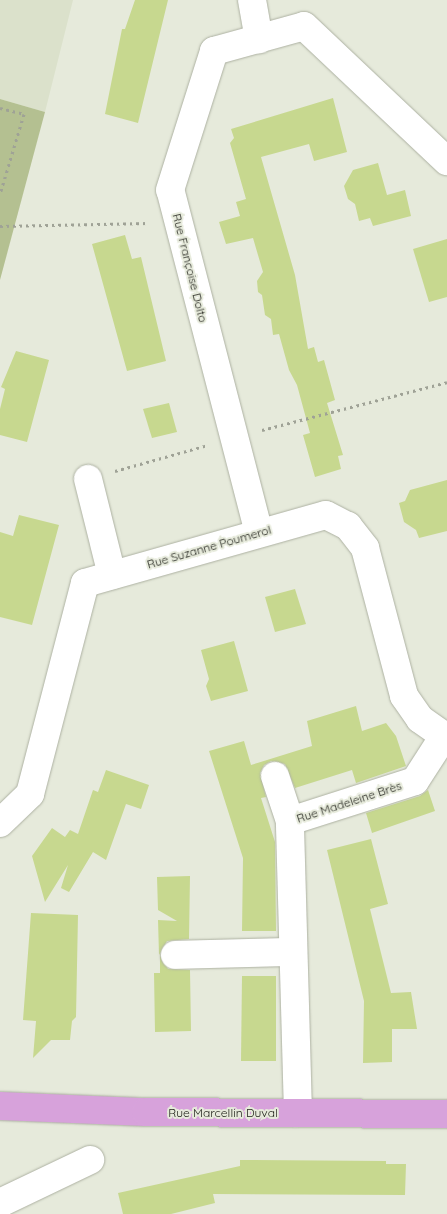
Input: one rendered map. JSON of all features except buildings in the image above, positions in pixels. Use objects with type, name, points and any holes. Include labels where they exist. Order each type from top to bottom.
[{"type":"main road","name":"Rue Marcellin Duval","points":[[0,1106],[298,1113],[447,1114]]},
{"type":"street","points":[[252,0],[259,39]]},
{"type":"street","name":"Rue Françoise Dolto","points":[[259,533],[170,190],[214,51],[304,26],[447,160]]},
{"type":"street","points":[[88,479],[112,575]]},
{"type":"street","name":"Rue Suzanne Poumerol","points":[[0,823],[30,794],[85,583],[326,515],[348,526],[365,548],[404,696],[420,719],[445,737]]},
{"type":"street","name":"Rue Madeleine Brès","points":[[290,821],[415,781],[445,737]]},
{"type":"street","name":"Rue Madeleine Brès","points":[[275,776],[290,821],[298,1113]]},
{"type":"street","points":[[175,955],[293,952]]},
{"type":"street","points":[[0,1203],[90,1160]]},
{"type":"path","points":[[0,108],[24,114],[0,194]]},
{"type":"path","points":[[0,226],[178,222]]},
{"type":"path","points":[[88,479],[234,437],[447,382]]},
{"type":"shaded area","points":[[0,0],[73,0],[45,112],[0,99]]},
{"type":"green space","points":[[0,99],[45,112],[0,280]]}]
